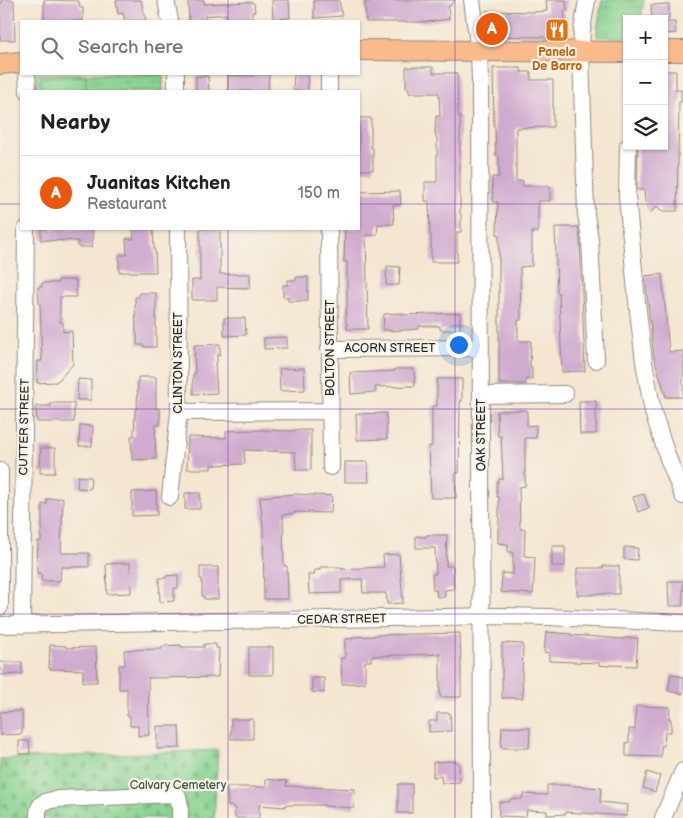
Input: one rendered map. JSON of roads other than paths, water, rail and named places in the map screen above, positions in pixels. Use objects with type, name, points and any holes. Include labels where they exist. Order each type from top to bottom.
[{"type":"main road","points":[[360,50],[623,52]]},
{"type":"main road","points":[[668,51],[683,51]]},
{"type":"main road","points":[[0,64],[20,62]]},
{"type":"street","points":[[166,0],[170,20]]},
{"type":"street","name":"OAK STREET","points":[[472,0],[479,52],[480,81],[482,818]]},
{"type":"street","points":[[587,0],[582,30],[581,52],[586,214],[590,238],[596,360]]},
{"type":"street","points":[[28,75],[28,90]]},
{"type":"street","points":[[176,75],[176,90]]},
{"type":"street","points":[[329,75],[329,90]]},
{"type":"street","points":[[628,150],[628,196],[644,362],[653,412],[683,496]]},
{"type":"street","name":"CUTTER STREET","points":[[22,625],[26,230]]},
{"type":"street","name":"CLINTON STREET","points":[[170,497],[179,412],[178,230]]},
{"type":"street","name":"BOLTON STREET","points":[[329,230],[331,467]]},
{"type":"street","name":"ACORN STREET","points":[[330,349],[481,348]]},
{"type":"street","points":[[481,395],[565,394]]},
{"type":"street","points":[[179,412],[330,411]]},
{"type":"street","points":[[0,471],[0,608]]},
{"type":"street","points":[[0,518],[23,515]]},
{"type":"street","name":"CEDAR STREET","points":[[0,625],[482,616],[683,623]]},
{"type":"street","points":[[667,817],[683,771]]},
{"type":"street","points":[[38,818],[37,813],[44,801],[174,794],[178,796],[180,818]]},
{"type":"place","name":"Juanitas Kitchen","points":[[492,29]]},
{"type":"place","name":"Panela De Barro","points":[[557,30]]},
{"type":"park label","name":"Calvary Cemetery","points":[[178,785]]}]
